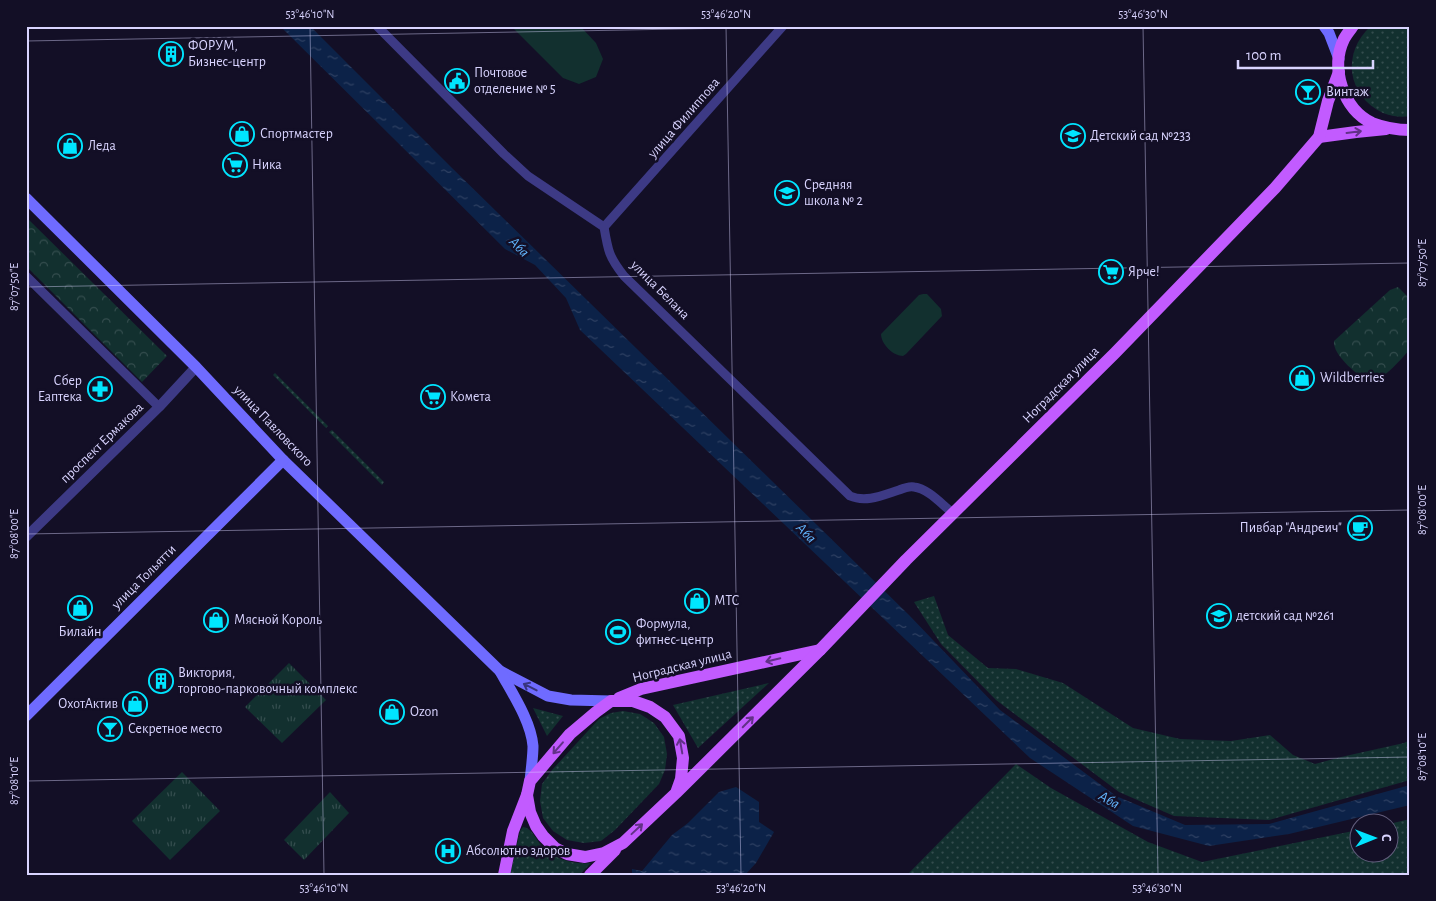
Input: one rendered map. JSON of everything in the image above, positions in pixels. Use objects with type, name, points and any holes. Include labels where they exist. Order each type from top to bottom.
[{"type":"main road","points":[[1324,26],[1329,33],[1339,66],[1344,92],[1354,109],[1370,122],[1389,129]]},
{"type":"main road","points":[[1353,26],[1344,40],[1339,66],[1319,137],[1389,129],[1410,130]]},
{"type":"main road","name":"Ноградская улица","points":[[676,793],[820,650],[906,560],[1115,353],[1275,188],[1319,137]]},
{"type":"main road","name":"улица Павловского","points":[[26,198],[196,367],[283,460],[500,672],[515,697],[527,723],[533,746],[530,781]]},
{"type":"main road","name":"улица Тольятти","points":[[26,716],[283,460]]},
{"type":"main road","name":"Ноградская улица","points":[[611,701],[642,689],[820,650]]},
{"type":"main road","name":"улица Павловского","points":[[500,672],[548,696],[571,700],[611,701]]},
{"type":"main road","points":[[504,875],[513,831],[527,795],[530,781],[570,734],[611,701],[633,701],[650,706],[665,717],[679,736],[683,758],[681,779],[676,793],[590,875]]},
{"type":"main road","points":[[527,795],[530,812],[536,826],[555,848],[567,854],[584,857],[604,853],[623,842]]},
{"type":"street","points":[[377,26],[528,176],[604,228]]},
{"type":"street","name":"улица Филиппова","points":[[604,228],[783,26]]},
{"type":"street","name":"улица Белана","points":[[604,228],[609,254],[614,264],[624,276],[850,496],[857,499],[866,499],[914,487],[926,492],[953,513]]},
{"type":"street","points":[[26,276],[159,407]]},
{"type":"street","name":"проспект Ермакова","points":[[26,537],[159,407],[196,367]]},
{"type":"green space","points":[[511,26],[580,26],[596,43],[603,59],[596,77],[579,84],[563,78]]},
{"type":"green space","points":[[1371,26],[1410,26],[1410,116],[1403,117],[1383,113],[1362,96],[1355,85],[1352,61],[1355,49],[1361,37]]},
{"type":"green space","points":[[26,217],[167,356],[142,382],[26,266]]},
{"type":"green space","points":[[1398,287],[1410,299],[1410,349],[1392,368],[1372,383],[1354,371],[1342,359],[1337,353],[1334,341],[1390,290]]},
{"type":"green space","points":[[927,294],[941,309],[942,316],[906,354],[903,356],[895,354],[885,345],[881,334],[919,295]]},
{"type":"green space","points":[[275,373],[328,426],[326,428],[273,375]]},
{"type":"green space","points":[[332,430],[384,482],[382,485],[329,432]]},
{"type":"green space","points":[[934,596],[948,635],[988,668],[1016,669],[1063,683],[1133,728],[1180,739],[1231,741],[1270,735],[1293,755],[1315,764],[1410,740],[1410,780],[1269,820],[1174,816],[1119,792],[996,700],[941,644],[914,602]]},
{"type":"green space","points":[[289,663],[326,700],[282,743],[245,707]]},
{"type":"green space","points":[[769,683],[698,748],[673,705]]},
{"type":"green space","points":[[533,708],[563,716],[547,736]]},
{"type":"green space","points":[[623,711],[640,714],[654,723],[664,737],[667,754],[665,770],[659,784],[615,830],[601,841],[584,843],[567,840],[553,831],[543,818],[540,801],[542,784],[552,770],[599,719],[611,713]]},
{"type":"green space","points":[[1016,764],[1051,788],[1148,842],[1202,862],[1348,832],[1348,864],[1398,864],[1398,822],[1410,819],[1410,875],[907,875]]},
{"type":"green space","points":[[182,772],[220,811],[170,860],[132,821]]},
{"type":"green space","points":[[330,792],[349,813],[304,860],[284,840]]},
{"type":"green space","points":[[523,827],[531,832],[547,851],[558,858],[571,862],[591,863],[579,875],[510,875],[520,831]]},
{"type":"water","name":"Аба","points":[[280,26],[310,26],[451,167],[909,615],[1000,710],[1116,796],[1185,825],[1269,824],[1410,785],[1410,805],[1372,814],[1348,814],[1348,820],[1289,834],[1209,846],[1133,826],[1030,758],[580,330],[566,298],[535,265],[505,249]]},
{"type":"water","points":[[736,787],[759,802],[759,822],[774,832],[756,863],[745,875],[632,875],[632,869],[642,871],[672,835],[688,823],[719,792]]},
{"type":"place","name":"ФОРУМ, Бизнес-центр","points":[[171,54]]},
{"type":"place","name":"Почтовое отделение № 5","points":[[457,81]]},
{"type":"place","name":"Винтаж","points":[[1308,92]]},
{"type":"place","name":"Спортмастер","points":[[242,134]]},
{"type":"place","name":"Детский сад №233","points":[[1073,136]]},
{"type":"place","name":"Леда","points":[[70,146]]},
{"type":"place","name":"Ника","points":[[235,165]]},
{"type":"place","name":"Средняя школа № 2","points":[[787,193]]},
{"type":"place","name":"Ярче!","points":[[1111,272]]},
{"type":"place","name":"Wildberries","points":[[1302,378]]},
{"type":"place","name":"Сбер Еаптека","points":[[100,389]]},
{"type":"place","name":"Комета","points":[[433,397]]},
{"type":"place","name":"Пивбар \"Андреич\"","points":[[1360,528]]},
{"type":"place","name":"МТС","points":[[697,601]]},
{"type":"place","name":"Билайн","points":[[80,608]]},
{"type":"place","name":"детский сад №261","points":[[1219,616]]},
{"type":"place","name":"Мясной Король","points":[[216,620]]},
{"type":"place","name":"Формула, фитнес-центр","points":[[618,632]]},
{"type":"place","name":"Виктория, торгово-парковочный комплекс","points":[[161,681]]},
{"type":"place","name":"ОхотАктив","points":[[135,704]]},
{"type":"place","name":"Ozon","points":[[392,712]]},
{"type":"place","name":"Секретное место","points":[[110,729]]},
{"type":"place","name":"Абсолютно здоров","points":[[448,851]]}]
